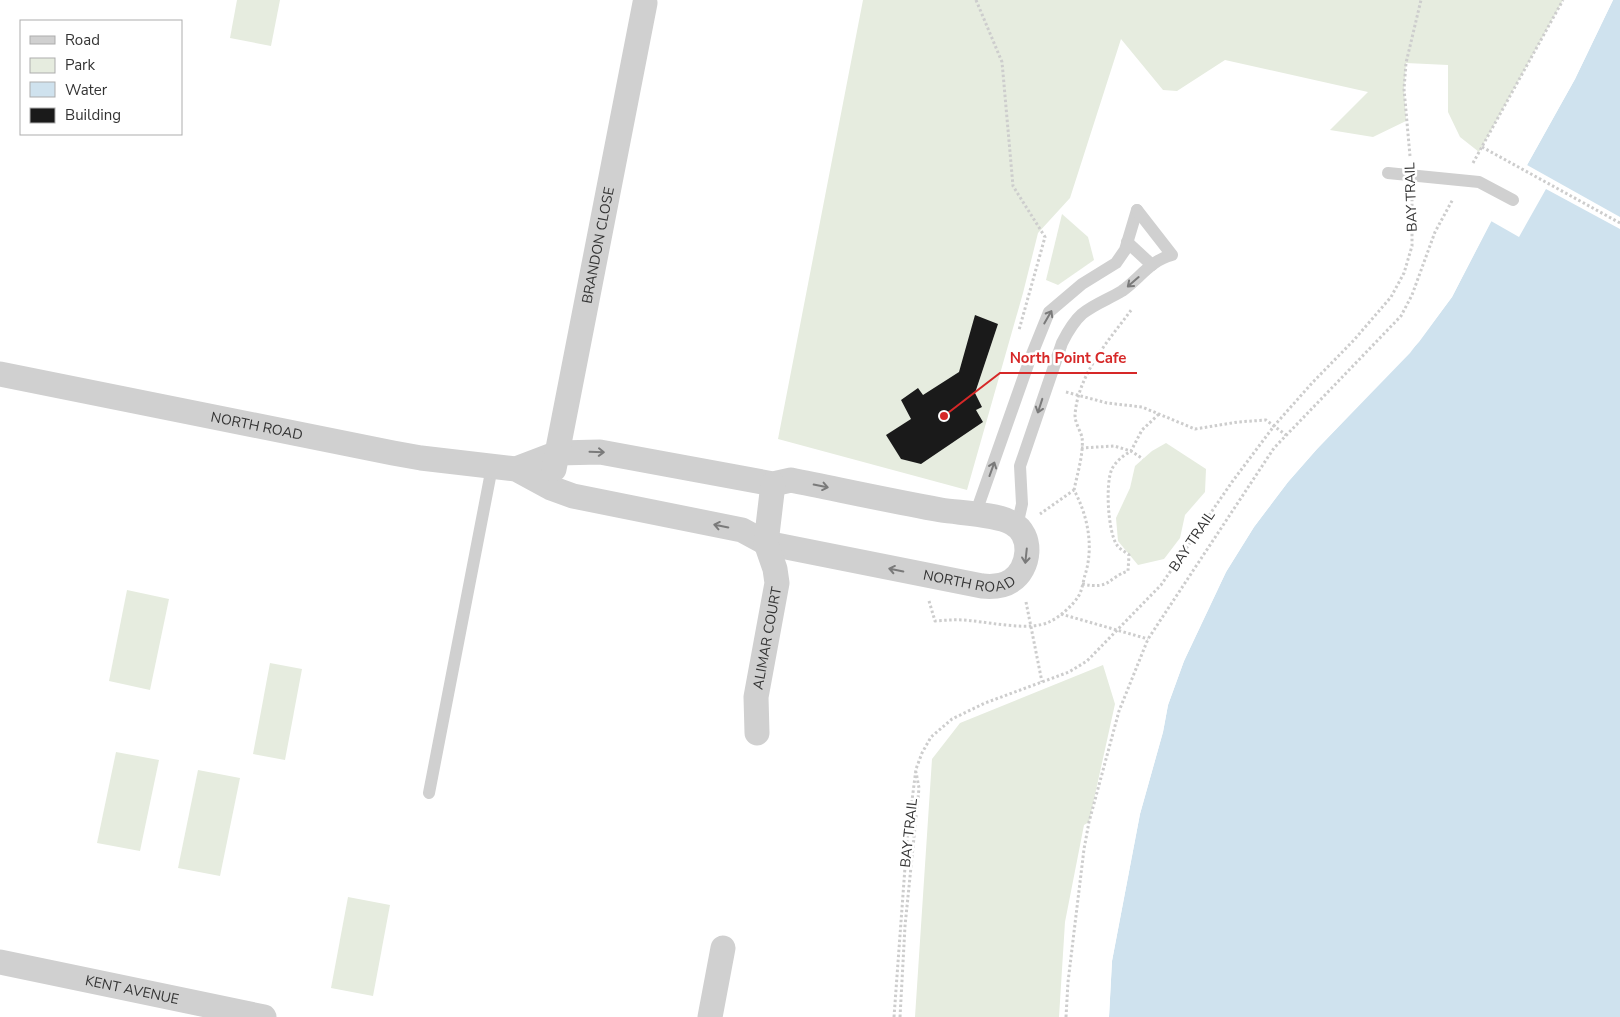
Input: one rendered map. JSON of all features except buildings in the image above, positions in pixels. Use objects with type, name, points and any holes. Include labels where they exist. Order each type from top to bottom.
[{"type":"street","name":"BRANDON CLOSE","points":[[551,488],[645,3]]},
{"type":"street","name":"NORTH ROAD","points":[[0,374],[393,453],[504,468],[573,496],[742,530],[766,543],[982,586],[993,587],[1005,584],[1020,574],[1026,562],[1027,549],[1025,538],[1011,522],[791,480],[773,484],[600,452],[558,453],[504,468]]},
{"type":"street","points":[[766,543],[773,484]]},
{"type":"street","name":"ALIMAR COURT","points":[[757,733],[756,698],[777,583],[775,569],[766,543]]},
{"type":"street","points":[[710,1017],[723,948]]},
{"type":"street","name":"KENT AVENUE","points":[[0,962],[264,1017]]},
{"type":"lane","points":[[1388,173],[1479,182],[1514,200]]},
{"type":"lane","points":[[975,515],[1030,359],[1049,312],[1082,284],[1116,263],[1125,250],[1137,210],[1172,255],[1162,257],[1123,290],[1080,316],[1070,327],[1062,343],[1020,466],[1022,504],[1018,528]]},
{"type":"lane","points":[[1127,242],[1152,265]]},
{"type":"lane","points":[[429,793],[504,468]]},
{"type":"path","points":[[976,0],[1002,62],[1014,186],[1045,236],[1018,334]]},
{"type":"path","name":"BAY TRAIL","points":[[894,1017],[907,840],[916,769],[922,753],[931,738],[952,720],[985,703],[1069,672],[1087,662],[1161,585],[1232,482],[1274,426],[1391,297],[1404,273],[1412,246],[1413,220],[1404,89],[1406,63],[1420,0]]},
{"type":"path","points":[[1066,1017],[1068,982],[1089,822],[1119,711],[1148,639],[1267,458],[1286,435],[1401,316],[1412,295],[1435,232],[1563,0]]},
{"type":"path","points":[[1482,147],[1620,223]]},
{"type":"path","points":[[929,576],[927,597],[935,621],[953,619],[1009,626],[1032,625],[1048,622],[1061,614],[1079,596],[1088,565],[1089,530],[1080,501],[1074,490],[1082,438],[1075,418],[1078,396],[1096,358],[1136,302]]},
{"type":"path","points":[[1047,386],[1078,396],[1142,406],[1195,429],[1238,422],[1266,420],[1286,435]]},
{"type":"path","points":[[1082,584],[1096,587],[1110,583],[1128,571],[1129,555],[1117,545],[1111,525],[1107,489],[1112,469],[1124,455],[1131,451],[1142,430],[1159,414]]},
{"type":"path","points":[[1081,448],[1114,446],[1131,451],[1143,459]]},
{"type":"path","points":[[1018,528],[1074,490]]},
{"type":"path","points":[[1020,574],[1032,625],[1042,682]]},
{"type":"path","points":[[1061,614],[1148,639]]},
{"type":"path","points":[[900,1017],[904,926],[919,788],[916,769]]},
{"type":"green space","points":[[237,0],[280,0],[271,46],[230,38]]},
{"type":"green space","points":[[863,0],[1563,0],[1479,152],[1460,137],[1448,112],[1448,65],[1406,63],[1404,89],[1406,121],[1373,137],[1330,130],[1368,92],[1225,60],[1177,91],[1163,90],[1121,39],[1070,198],[1038,233],[1023,293],[967,490],[778,439]]},
{"type":"green space","points":[[1062,214],[1088,237],[1094,260],[1058,285],[1046,280]]},
{"type":"green space","points":[[1166,443],[1206,469],[1205,492],[1185,515],[1180,538],[1164,559],[1138,565],[1118,541],[1116,518],[1130,488],[1135,466],[1152,451]]},
{"type":"green space","points":[[127,590],[169,599],[150,690],[109,681]]},
{"type":"green space","points":[[270,663],[302,669],[285,760],[253,754]]},
{"type":"green space","points":[[1103,665],[1115,704],[1089,822],[1084,825],[1065,922],[1059,1017],[915,1017],[932,759],[960,723]]},
{"type":"green space","points":[[116,752],[159,760],[140,851],[97,843]]},
{"type":"green space","points":[[198,770],[240,778],[220,876],[178,868]]},
{"type":"green space","points":[[348,897],[390,905],[373,996],[331,988]]},
{"type":"water","points":[[1613,0],[1620,0],[1620,1017],[1109,1017],[1112,961],[1140,814],[1163,732],[1168,705],[1184,661],[1226,572],[1254,527],[1288,482],[1317,449],[1410,353],[1452,297],[1491,222],[1517,183],[1575,79]]},
{"type":"pier","points":[[1610,0],[1613,0],[1575,79],[1527,165],[1620,217],[1620,229],[1546,189],[1519,237],[1491,221],[1452,297],[1419,342],[1317,449],[1288,482],[1254,527],[1226,572],[1184,661],[1168,705],[1163,732],[1140,814],[1112,961],[1109,1017],[1106,1017],[1110,961],[1138,814],[1160,731],[1165,704],[1182,660],[1224,571],[1252,526],[1286,480],[1315,447],[1408,351],[1450,295],[1488,221],[1515,182],[1573,77]]},
{"type":"place","name":"North Point Cafe","points":[[944,416]]}]
